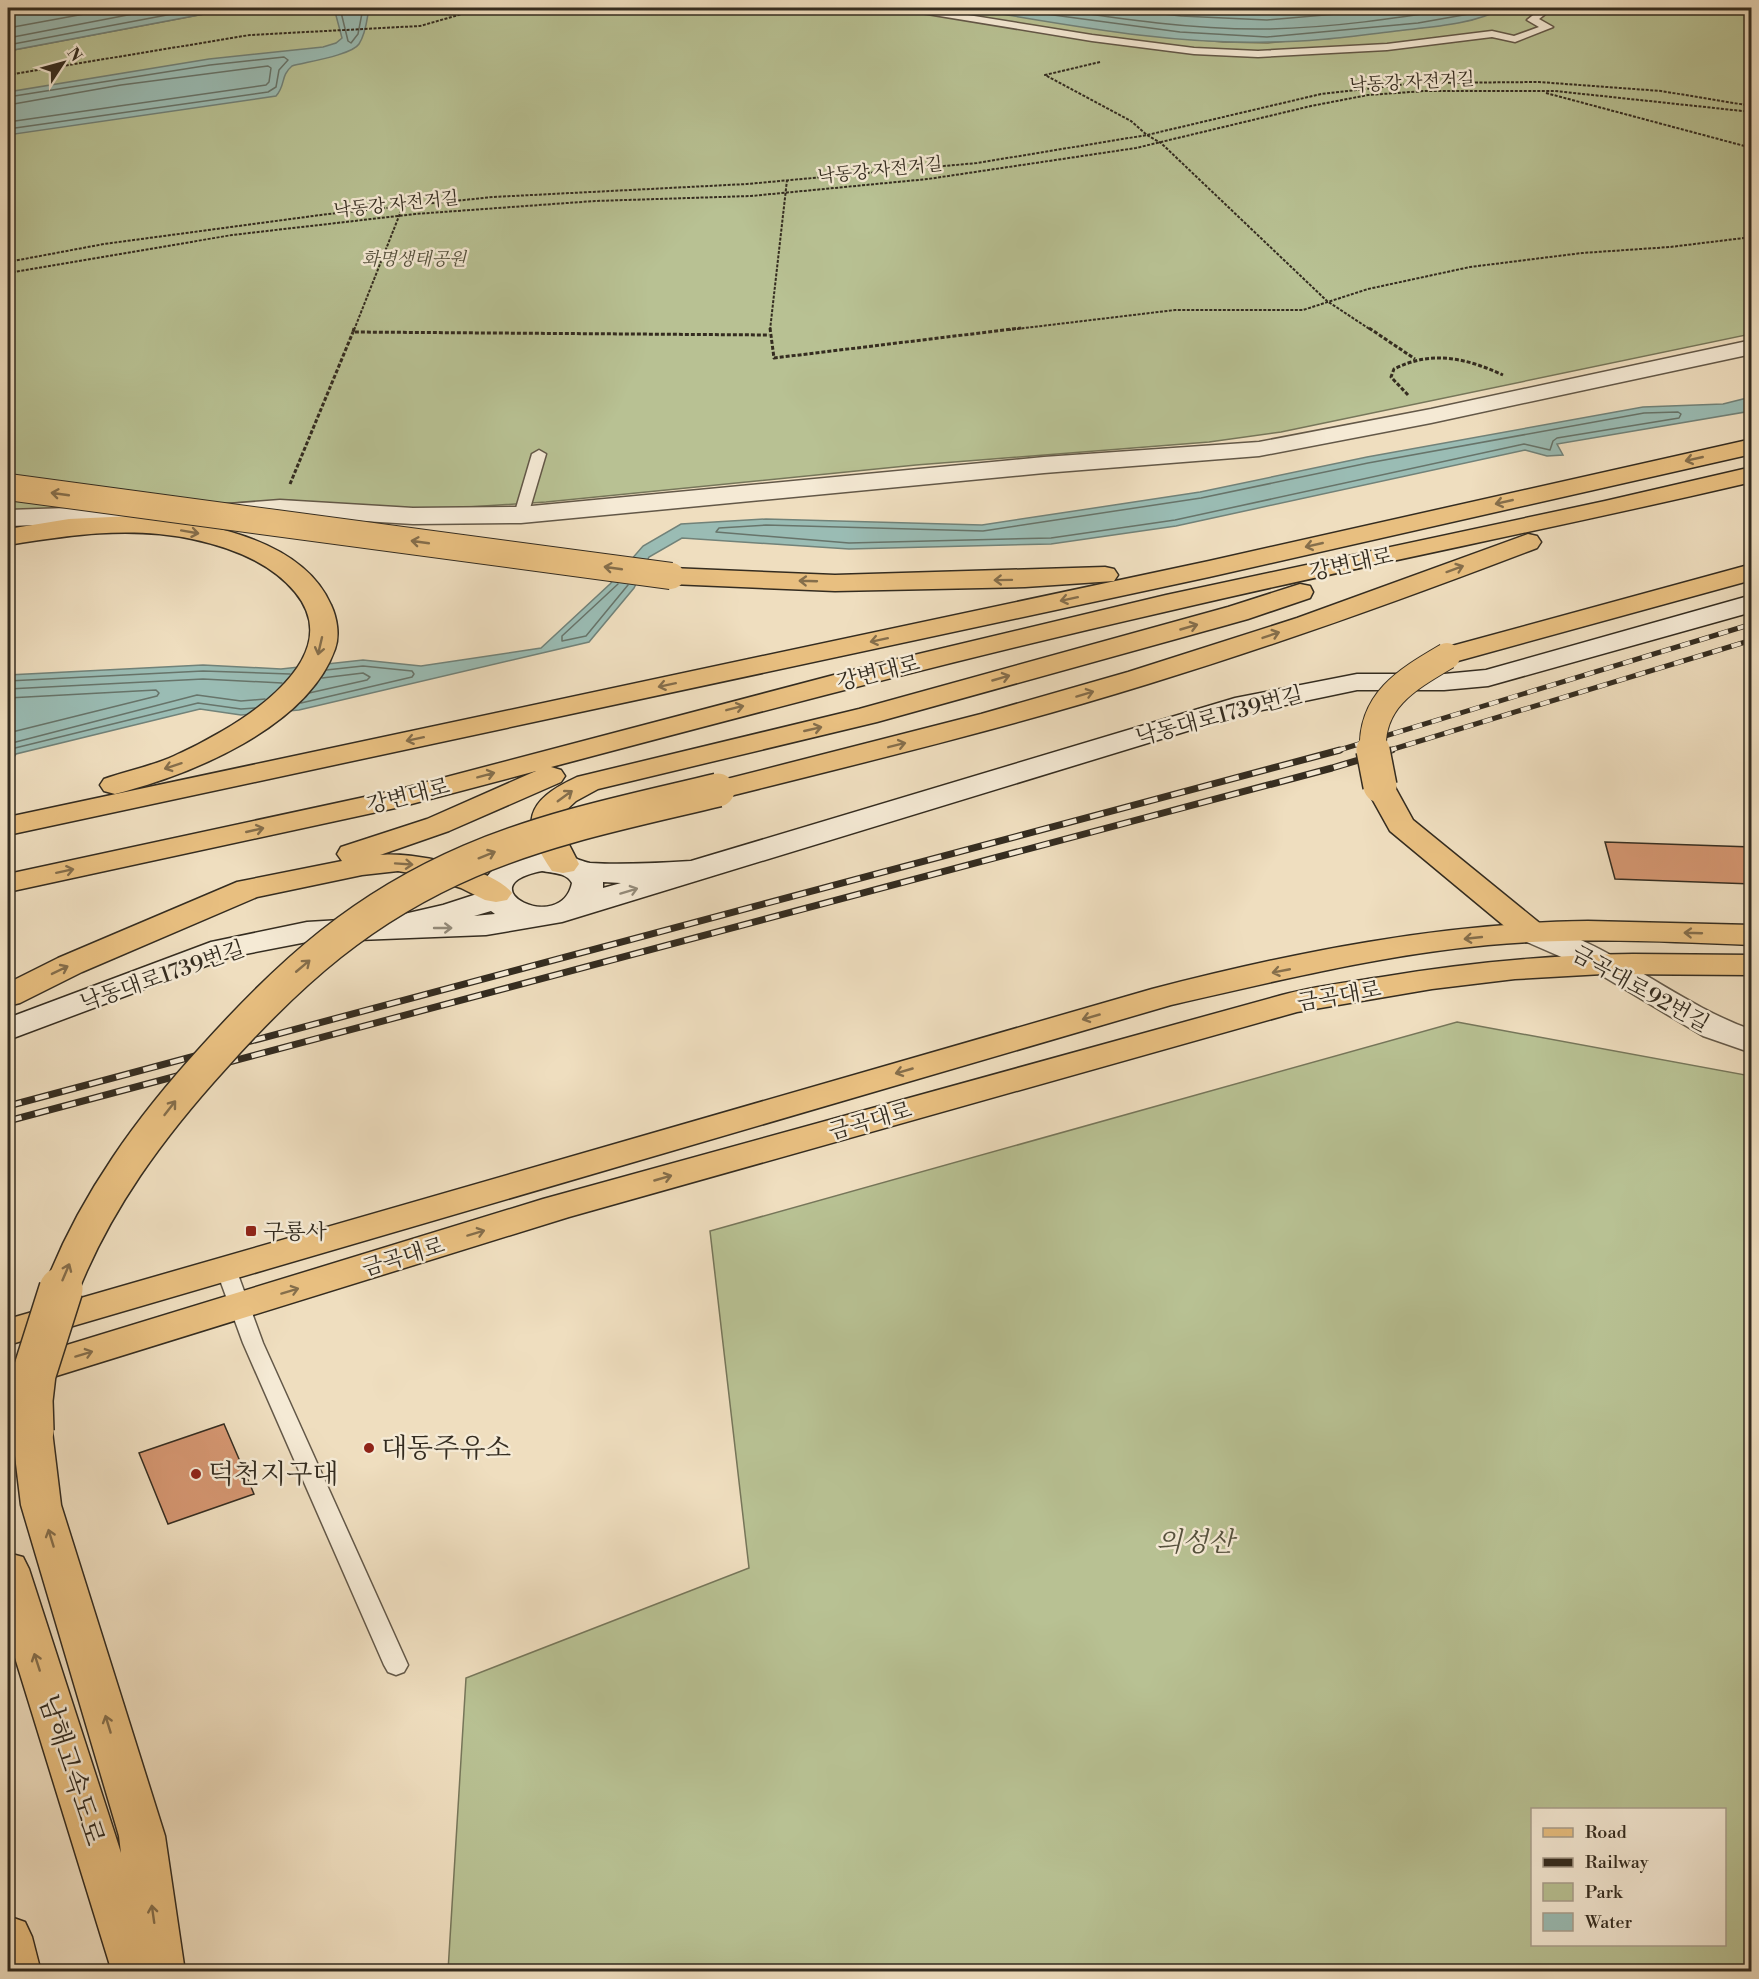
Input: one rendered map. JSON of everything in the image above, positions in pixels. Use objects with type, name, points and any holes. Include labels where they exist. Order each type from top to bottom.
[{"type":"main road","name":"강변대로","points":[[8,826],[1209,569],[1752,446]]},
{"type":"main road","name":"강변대로","points":[[8,883],[400,798],[878,672],[1155,605],[1605,509],[1752,474]]},
{"type":"main road","points":[[8,487],[671,576],[835,583],[1025,579],[1209,569]]},
{"type":"main road","points":[[160,1971],[142,1836],[41,1505],[32,1431],[31,1392],[36,1362],[58,1292],[73,1256],[111,1189],[193,1077],[282,984],[306,962],[375,912],[439,875],[545,834],[1082,695],[1344,611],[1511,549],[1605,509]]},
{"type":"main road","points":[[8,537],[62,527],[108,524],[169,528],[203,534],[260,552],[283,564],[305,583],[316,601],[323,624],[322,646],[311,671],[286,700],[260,720],[183,763],[8,818]]},
{"type":"main road","points":[[572,868],[545,827],[550,808],[566,794],[588,783],[867,716],[1037,667],[1204,623],[1323,585],[1398,553]]},
{"type":"main road","points":[[1531,932],[1401,825],[1380,786],[1371,749],[1377,714],[1388,696],[1415,674],[1447,656],[1752,572]]},
{"type":"main road","points":[[8,996],[70,965],[248,889],[438,825],[528,784],[699,718]]},
{"type":"main road","points":[[248,889],[362,866],[398,862],[426,866],[472,881],[497,896]]},
{"type":"main road","name":"금곡대로","points":[[8,1332],[1164,996],[1269,973],[1426,944],[1531,932],[1615,930],[1752,935]]},
{"type":"main road","name":"금곡대로","points":[[8,1377],[567,1205],[1294,1002],[1379,987],[1515,969],[1608,965],[1752,965]]},
{"type":"main road","name":"남해고속도로","points":[[8,1569],[136,1971]]},
{"type":"main road","points":[[8,1937],[16,1971]]},
{"type":"street","points":[[8,518],[280,508],[413,516],[520,515],[1032,466],[1259,449],[1431,416],[1752,347]]},
{"type":"street","name":"낙동대로1739번길","points":[[694,870],[1235,707],[1357,682],[1444,682],[1488,678],[1752,603]]},
{"type":"street","points":[[572,868],[589,883],[589,892],[583,901],[559,912],[514,912],[504,906],[497,896],[500,882],[517,868],[542,862],[572,868],[643,874],[694,870]]},
{"type":"street","points":[[391,927],[501,926],[559,912],[694,870]]},
{"type":"street","points":[[391,927],[452,913],[497,896]]},
{"type":"street","name":"낙동대로1739번길","points":[[8,1030],[222,949],[307,932],[391,927]]},
{"type":"street","name":"금곡대로92번길","points":[[1531,932],[1608,965],[1715,1029],[1752,1042]]},
{"type":"lane","points":[[909,8],[1194,51],[1258,54],[1387,47],[1492,34],[1515,39],[1548,27],[1532,20],[1548,8]]},
{"type":"lane","points":[[520,515],[539,454]]},
{"type":"lane","points":[[226,1269],[253,1342],[396,1665]]},
{"type":"path","points":[[8,75],[250,35],[420,26],[483,8]]},
{"type":"path","points":[[1149,45],[1143,52],[1045,75],[1131,121],[1147,135],[1161,143],[1310,282],[1327,302],[1415,359]]},
{"type":"path","points":[[8,262],[104,244],[403,206],[493,197],[787,180],[977,163],[1147,135],[1321,94],[1418,82],[1525,82],[1661,91],[1752,106]]},
{"type":"path","points":[[1525,82],[1543,91],[1752,148]]},
{"type":"path","name":"낙동강 자전거길","points":[[8,273],[232,235],[399,216],[504,206],[786,193],[991,170],[1081,158],[1161,143],[1311,106],[1368,95],[1543,91],[1632,98],[1752,112]]},
{"type":"path","points":[[787,180],[769,334],[774,358],[1175,310],[1303,310],[1368,290],[1470,267],[1582,253],[1670,248],[1752,237]]},
{"type":"path","points":[[280,508],[403,206]]},
{"type":"path","points":[[353,332],[769,334]]},
{"type":"path","points":[[1431,416],[1391,377],[1394,369],[1415,359],[1452,357],[1475,362],[1503,375],[1531,394]]},
{"type":"green space","name":"화명생태공원","points":[[236,8],[965,8],[1136,34],[1223,42],[1268,43],[1419,28],[1471,20],[1503,8],[1751,8],[1751,334],[1281,432],[1209,442],[916,465],[546,502],[406,511],[288,500],[8,515],[8,51]]},
{"type":"green space","name":"의성산","points":[[1457,1022],[1751,1076],[1751,1971],[448,1971],[466,1678],[749,1568],[710,1231]]},
{"type":"water","points":[[8,8],[236,8],[8,51]]},
{"type":"water","points":[[334,8],[369,8],[365,31],[359,44],[348,52],[292,66],[286,73],[276,96],[8,135],[8,92],[209,59],[323,47],[336,43],[342,38]]},
{"type":"water","points":[[965,8],[1503,8],[1465,22],[1437,26],[1317,40],[1231,42],[1154,37]]},
{"type":"water","points":[[1751,397],[1751,411],[1557,444],[1563,455],[1547,456],[1525,450],[1176,526],[1051,544],[849,549],[682,538],[649,557],[634,588],[589,642],[299,710],[241,715],[200,709],[16,754],[8,766],[8,675],[203,665],[281,669],[363,660],[421,666],[541,648],[610,584],[643,546],[681,524],[766,519],[982,525],[1200,492],[1367,457],[1643,407],[1723,404]]},
{"type":"building","points":[[1605,842],[1752,847],[1752,884],[1615,879]]},
{"type":"building","name":"덕천지구대","points":[[224,1424],[254,1494],[168,1524],[139,1453]]},
{"type":"railway","points":[[1336,751],[1752,624]]},
{"type":"railway","points":[[1387,751],[1752,640]]},
{"type":"railway","points":[[8,1106],[1340,750]]},
{"type":"railway","points":[[8,1121],[1332,768],[1392,750]]},
{"type":"place","name":"구룡사","points":[[251,1231]]},
{"type":"place","name":"대동주유소","points":[[369,1448]]},
{"type":"place","name":"덕천지구대","points":[[196,1474]]}]
